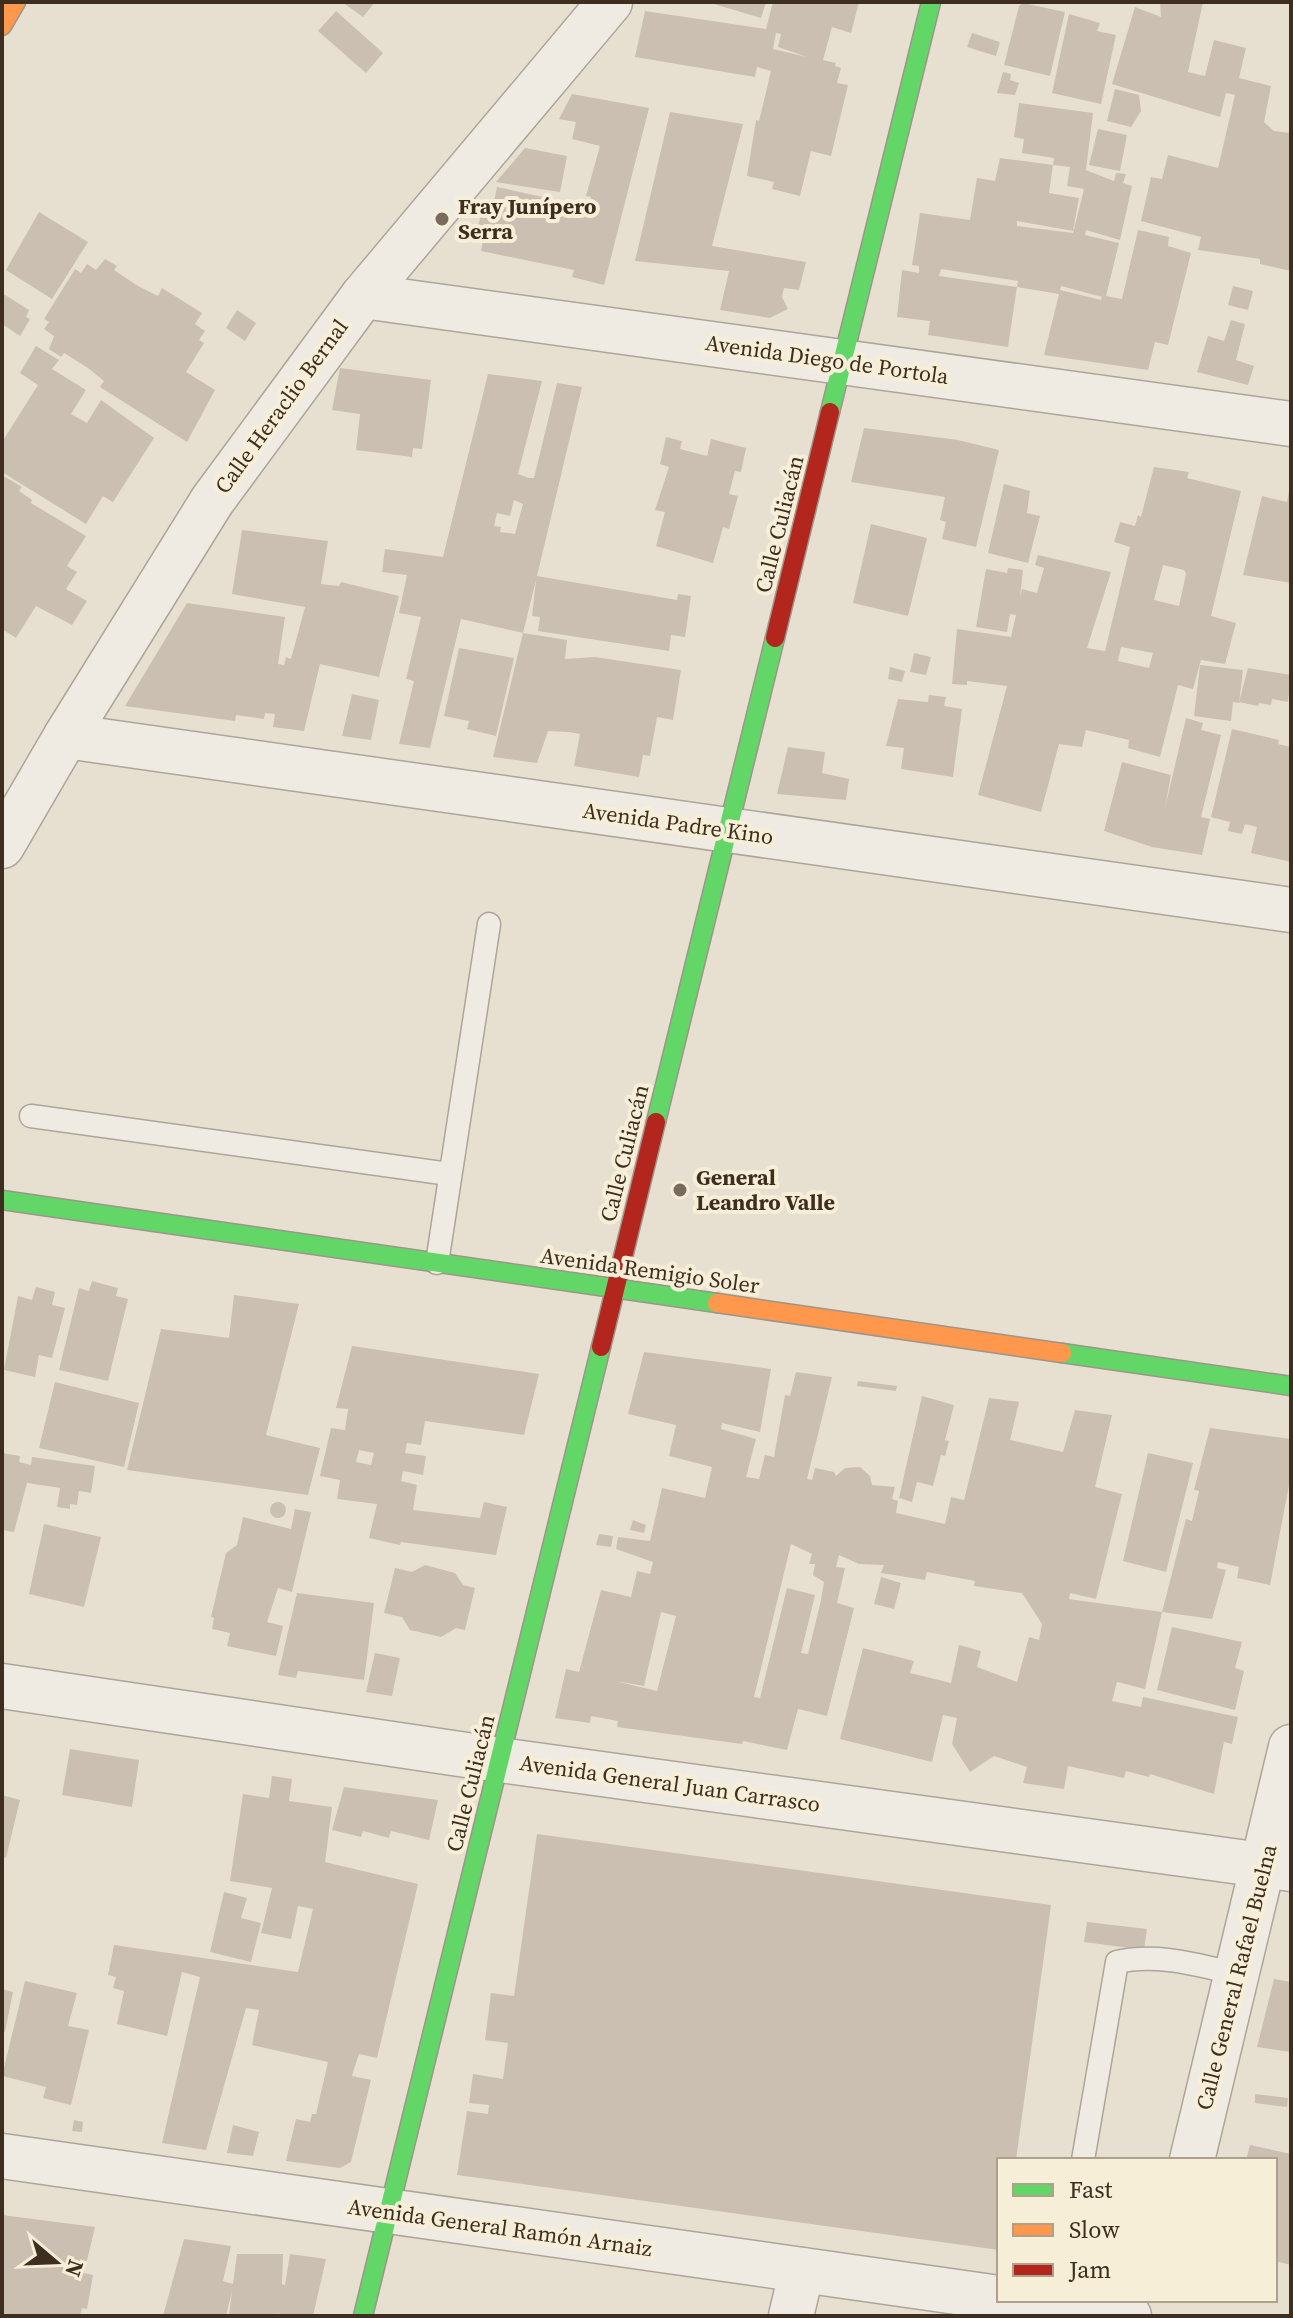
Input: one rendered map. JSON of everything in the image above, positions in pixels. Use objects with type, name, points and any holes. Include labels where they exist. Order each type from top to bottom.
[{"type":"main road","points":[[2,26],[16,2]]},
{"type":"main road","name":"Calle Culiacán","points":[[363,2316],[931,2]]},
{"type":"main road","name":"Avenida Remigio Soler","points":[[2,1200],[1291,1386]]},
{"type":"street","name":"Calle Heraclio Bernal","points":[[2,846],[66,736],[212,501],[363,296],[610,2]]},
{"type":"street","name":"Avenida Diego de Portola","points":[[363,296],[1291,424]]},
{"type":"street","name":"Avenida Padre Kino","points":[[66,736],[1291,910]]},
{"type":"street","name":"Avenida General Juan Carrasco","points":[[2,1686],[500,1760],[1277,1868]]},
{"type":"street","name":"Calle General Rafael Buelna","points":[[1192,2158],[1237,1974],[1277,1868],[1291,1747]]},
{"type":"street","name":"Avenida General Ramón Arnaiz","points":[[2,2156],[997,2298]]},
{"type":"street","points":[[791,2316],[802,2270]]},
{"type":"street","points":[[1030,2302],[1129,2316]]},
{"type":"lane","points":[[437,1263],[489,924]]},
{"type":"lane","points":[[31,1116],[449,1174]]},
{"type":"lane","points":[[1083,2158],[1117,1962],[1133,1958],[1179,1960],[1237,1974]]},
{"type":"building","points":[[342,2],[375,2],[363,17]]},
{"type":"building","points":[[707,2],[766,2],[761,18]]},
{"type":"building","points":[[773,2],[859,2],[851,33],[832,27],[823,60],[836,63],[835,66],[841,68],[837,83],[848,85],[831,156],[811,151],[800,196],[772,189],[774,182],[747,176],[756,120],[759,121],[771,71],[757,67],[755,77],[635,57],[645,11],[766,29]],"holes":[[[776,33],[781,34],[778,47],[807,57],[773,49]]]},
{"type":"building","points":[[1160,2],[1203,2],[1188,72],[1205,76],[1214,40],[1246,48],[1239,78],[1271,86],[1264,122],[1274,131],[1291,133],[1291,271],[1260,264],[1260,259],[1198,250],[1201,237],[1141,221],[1151,177],[1162,179],[1168,155],[1218,168],[1235,95],[1226,93],[1220,117],[1112,84],[1135,7],[1161,17]]},
{"type":"building","points":[[1023,3],[1065,12],[1050,76],[1004,65],[1019,6]]},
{"type":"building","points":[[336,11],[383,53],[366,73],[318,31]]},
{"type":"building","points":[[1069,14],[1100,23],[1097,31],[1116,35],[1101,104],[1052,93]]},
{"type":"building","points":[[972,33],[1000,42],[996,56],[967,47]]},
{"type":"building","points":[[1003,72],[1011,74],[1010,80],[1019,83],[1015,95],[997,93]]},
{"type":"building","points":[[1115,89],[1139,95],[1141,111],[1131,127],[1107,121]]},
{"type":"building","points":[[572,94],[649,108],[604,285],[572,277],[574,270],[481,251],[485,228],[478,227],[483,206],[493,207],[497,187],[589,207],[591,197],[586,196],[600,146],[572,139],[576,122],[559,119]]},
{"type":"building","points":[[1019,103],[1093,113],[1086,170],[1114,181],[1116,173],[1126,174],[1123,183],[1132,186],[1120,240],[1086,230],[1085,235],[1119,243],[1106,296],[1122,299],[1138,230],[1169,237],[1168,246],[1191,253],[1168,345],[1155,342],[1148,370],[1044,355],[1059,294],[1017,287],[1008,347],[928,335],[930,321],[897,317],[902,270],[919,273],[919,266],[912,265],[920,213],[970,220],[977,178],[995,181],[1000,158],[1053,165],[1054,158],[1022,153],[1024,139],[1014,137]],"holes":[[[1053,165],[1070,167],[1067,186],[1084,189],[1073,233],[1017,226],[1017,221],[1073,231],[1079,198],[1049,193]],[[941,269],[1018,281],[1017,287],[939,276]],[[1061,286],[1102,297],[1101,300],[1060,290]]]},
{"type":"building","points":[[670,112],[743,124],[712,246],[806,262],[799,290],[784,288],[782,297],[788,309],[770,318],[720,310],[729,271],[635,261]]},
{"type":"building","points":[[1098,129],[1127,135],[1120,171],[1089,165]]},
{"type":"building","points":[[525,148],[567,156],[560,192],[496,182]]},
{"type":"building","points":[[39,212],[88,242],[52,299],[6,270]]},
{"type":"building","points":[[105,259],[117,266],[114,270],[138,286],[158,296],[162,288],[202,313],[195,324],[205,331],[199,340],[204,343],[186,372],[215,390],[187,442],[100,387],[104,381],[88,368],[64,353],[61,357],[49,349],[54,336],[44,329],[49,322],[44,319],[75,269],[81,273],[87,264],[96,270]]},
{"type":"building","points":[[1233,286],[1253,291],[1248,310],[1228,305]]},
{"type":"building","points":[[2,293],[29,310],[26,317],[30,319],[20,336],[2,324]]},
{"type":"building","points":[[237,310],[256,323],[245,341],[226,328]]},
{"type":"building","points":[[1231,320],[1245,324],[1236,360],[1254,366],[1248,385],[1197,372],[1208,336],[1224,341]]},
{"type":"building","points":[[36,346],[59,360],[52,369],[86,390],[71,414],[87,423],[101,400],[154,438],[113,502],[103,496],[86,524],[2,472],[2,442],[38,385],[20,373]]},
{"type":"building","points":[[340,368],[431,380],[422,449],[413,448],[412,457],[356,450],[360,414],[332,410]]},
{"type":"building","points":[[488,374],[542,381],[518,474],[529,478],[534,478],[557,383],[582,387],[537,576],[677,600],[678,594],[691,596],[685,637],[671,635],[669,651],[538,631],[540,617],[532,616],[536,580],[523,633],[461,619],[430,748],[399,744],[414,681],[406,679],[421,617],[399,613],[407,575],[382,572],[385,549],[443,557]],"holes":[[[514,500],[523,504],[515,534],[500,532],[501,527],[494,526],[497,513],[510,516]]]},
{"type":"building","points":[[864,428],[958,440],[999,450],[976,547],[942,539],[946,522],[940,520],[945,497],[851,482]]},
{"type":"building","points":[[666,437],[682,441],[680,449],[707,456],[711,439],[746,448],[741,472],[735,471],[729,494],[738,496],[729,529],[723,527],[713,563],[656,546],[665,512],[655,510],[669,467],[660,464]]},
{"type":"building","points":[[1154,467],[1189,472],[1187,478],[1241,491],[1211,616],[1236,623],[1225,664],[1201,660],[1193,689],[1178,685],[1160,757],[1128,748],[1129,740],[1086,730],[1082,747],[1059,744],[1041,812],[978,795],[1007,686],[967,681],[967,685],[952,684],[957,629],[1011,637],[1016,615],[1010,614],[1007,632],[976,627],[986,569],[1007,573],[1008,568],[1023,570],[1020,597],[1022,589],[1037,593],[1044,568],[1035,565],[1038,555],[1111,572],[1087,648],[1105,651],[1130,547],[1114,542],[1120,522],[1135,526],[1138,515],[1141,517]],"holes":[[[1163,565],[1184,570],[1186,574],[1179,606],[1154,600]],[[1121,647],[1153,653],[1149,668],[1118,661]]]},
{"type":"building","points":[[2,475],[22,487],[19,491],[32,500],[31,503],[86,536],[67,566],[77,572],[66,589],[87,601],[72,625],[36,606],[16,638],[2,629]]},
{"type":"building","points":[[1004,484],[1030,491],[1027,513],[1040,516],[1028,563],[988,553]]},
{"type":"building","points":[[1289,491],[1291,583],[1243,575],[1262,496],[1287,502]]},
{"type":"building","points":[[871,524],[927,538],[908,616],[853,603]]},
{"type":"building","points":[[242,530],[328,541],[321,584],[339,586],[341,582],[399,596],[379,677],[320,664],[304,731],[273,727],[275,714],[265,713],[264,719],[236,715],[235,721],[125,706],[187,603],[285,617],[278,664],[284,665],[286,657],[291,659],[305,607],[232,594]]},
{"type":"building","points":[[523,633],[567,640],[565,659],[595,657],[681,670],[673,720],[657,717],[650,756],[643,755],[639,777],[574,766],[580,734],[569,732],[548,731],[537,763],[493,757]]},
{"type":"building","points":[[459,648],[514,658],[496,736],[467,729],[469,721],[444,716]]},
{"type":"building","points":[[914,653],[931,657],[926,675],[910,672]]},
{"type":"building","points":[[1200,665],[1243,670],[1239,703],[1233,702],[1231,721],[1194,716]]},
{"type":"building","points":[[890,667],[905,671],[902,682],[888,679]]},
{"type":"building","points":[[1248,668],[1291,675],[1288,702],[1272,699],[1271,705],[1259,703],[1258,706],[1239,702]]},
{"type":"building","points":[[352,694],[379,700],[371,740],[342,736]]},
{"type":"building","points":[[929,695],[946,697],[944,706],[962,709],[953,777],[901,769],[904,748],[886,746],[898,699],[928,702]]},
{"type":"building","points":[[1186,718],[1203,723],[1201,730],[1221,735],[1201,817],[1210,819],[1202,855],[1152,847],[1104,831],[1122,762],[1171,775],[1165,808]]},
{"type":"building","points":[[1232,729],[1279,740],[1278,744],[1291,747],[1291,862],[1251,853],[1257,827],[1245,824],[1242,834],[1228,831],[1230,822],[1211,817]]},
{"type":"building","points":[[788,747],[825,752],[822,773],[849,779],[846,800],[777,794]]},
{"type":"building","points":[[92,1281],[118,1288],[116,1296],[128,1299],[108,1381],[59,1370],[79,1288],[89,1291]]},
{"type":"building","points":[[36,1287],[55,1292],[52,1305],[65,1308],[52,1358],[39,1355],[35,1377],[4,1370],[18,1296],[32,1300]]},
{"type":"building","points":[[234,1295],[299,1304],[266,1435],[320,1448],[308,1495],[127,1470],[161,1329],[229,1338]]},
{"type":"building","points":[[352,1346],[539,1374],[524,1435],[425,1421],[421,1445],[407,1443],[405,1453],[426,1456],[423,1475],[403,1471],[401,1481],[417,1485],[413,1510],[480,1518],[484,1502],[507,1507],[496,1555],[401,1542],[400,1545],[369,1538],[377,1504],[337,1499],[340,1480],[320,1476],[331,1428],[345,1430],[348,1409],[336,1408]],"holes":[[[359,1450],[374,1453],[371,1465],[356,1462]]]},
{"type":"building","points":[[644,1352],[771,1369],[760,1432],[722,1423],[721,1429],[756,1439],[746,1477],[759,1479],[765,1455],[774,1457],[785,1395],[790,1396],[796,1372],[832,1377],[807,1479],[812,1480],[815,1468],[834,1472],[836,1476],[845,1468],[860,1467],[870,1476],[872,1485],[895,1487],[892,1499],[898,1501],[896,1513],[945,1524],[951,1497],[964,1500],[989,1398],[1019,1402],[1010,1440],[1063,1452],[1075,1410],[1112,1415],[1095,1487],[1122,1494],[1096,1599],[1070,1593],[1069,1599],[1162,1612],[1145,1689],[1117,1682],[1112,1701],[1141,1707],[1143,1697],[1238,1717],[1232,1744],[1224,1742],[1214,1794],[1150,1774],[1149,1777],[1126,1771],[1124,1778],[1068,1766],[1064,1789],[1023,1783],[1027,1767],[994,1756],[970,1772],[952,1744],[957,1718],[943,1715],[932,1762],[840,1739],[863,1648],[914,1661],[910,1673],[951,1683],[959,1645],[981,1651],[977,1667],[1017,1682],[1029,1637],[1039,1640],[1042,1624],[1022,1593],[974,1586],[975,1581],[927,1572],[925,1580],[881,1573],[884,1565],[859,1564],[839,1555],[836,1567],[845,1568],[837,1603],[854,1608],[827,1716],[798,1709],[787,1750],[743,1741],[742,1744],[617,1727],[618,1721],[591,1716],[590,1723],[555,1718],[566,1669],[579,1672],[601,1590],[631,1597],[637,1571],[650,1574],[653,1562],[616,1549],[618,1537],[650,1541],[662,1488],[705,1498],[712,1467],[669,1456],[676,1425],[628,1414]],"holes":[[[791,1544],[812,1554],[809,1564],[815,1564],[813,1575],[824,1582],[808,1654],[801,1653],[815,1595],[787,1588],[760,1698],[754,1697]],[[661,1612],[676,1616],[657,1691],[615,1681],[644,1686]]]},
{"type":"building","points":[[858,1381],[897,1386],[896,1391],[857,1386]]},
{"type":"building","points":[[55,1382],[139,1403],[124,1467],[39,1448]]},
{"type":"building","points":[[922,1396],[954,1405],[945,1440],[949,1441],[945,1456],[941,1455],[933,1486],[917,1482],[912,1502],[899,1498]]},
{"type":"building","points":[[1210,1428],[1291,1439],[1291,1475],[1270,1585],[1237,1578],[1239,1567],[1218,1562],[1217,1568],[1226,1570],[1212,1619],[1162,1612],[1186,1519],[1192,1521],[1199,1491],[1194,1490]]},
{"type":"building","points":[[2,1453],[20,1456],[19,1462],[31,1465],[32,1457],[95,1466],[91,1493],[79,1491],[77,1505],[70,1504],[70,1509],[57,1507],[60,1488],[27,1483],[14,1532],[2,1530]]},
{"type":"building","points":[[1148,1453],[1193,1463],[1166,1572],[1123,1561]]},
{"type":"building","points":[[278,1502],[286,1510],[278,1518],[270,1510]]},
{"type":"building","points":[[295,1509],[311,1512],[292,1592],[278,1588],[267,1622],[283,1626],[276,1656],[227,1646],[230,1633],[212,1629],[214,1618],[211,1617],[226,1553],[237,1545],[243,1517],[291,1529]]},
{"type":"building","points":[[633,1520],[646,1525],[644,1533],[630,1530]]},
{"type":"building","points":[[44,1524],[101,1537],[84,1607],[29,1594]]},
{"type":"building","points":[[599,1534],[613,1536],[611,1547],[596,1545]]},
{"type":"building","points":[[425,1565],[455,1573],[463,1585],[475,1588],[465,1630],[456,1628],[441,1637],[410,1630],[402,1617],[384,1613],[395,1568],[412,1572]]},
{"type":"building","points":[[881,1577],[901,1583],[894,1609],[874,1604]]},
{"type":"building","points":[[297,1593],[374,1603],[364,1680],[298,1671],[296,1678],[278,1675]]},
{"type":"building","points":[[1172,1627],[1242,1642],[1235,1668],[1244,1671],[1235,1710],[1157,1690]]},
{"type":"building","points":[[375,1653],[400,1658],[392,1696],[366,1692]]},
{"type":"building","points":[[70,1749],[139,1760],[132,1807],[62,1795]]},
{"type":"building","points":[[272,1776],[292,1779],[289,1801],[332,1807],[325,1862],[418,1884],[377,2058],[359,2054],[352,2076],[371,2080],[351,2162],[340,2168],[286,2161],[296,2119],[310,2122],[312,2114],[316,2114],[328,2062],[252,2045],[259,2010],[246,2008],[206,2150],[162,2143],[200,1977],[182,1972],[167,2036],[117,2024],[124,1991],[113,1988],[116,1977],[108,1975],[114,1945],[298,1972],[313,1909],[298,1906],[291,1939],[261,1933],[272,1888],[230,1881],[243,1794],[269,1798]]},
{"type":"building","points":[[344,1787],[438,1800],[429,1840],[391,1831],[389,1838],[363,1831],[361,1837],[332,1830]]},
{"type":"building","points":[[2,1795],[20,1800],[6,1858],[2,1857]]},
{"type":"building","points":[[537,1834],[1051,1905],[1016,2158],[997,2158],[997,2250],[457,2175],[467,2111],[488,2114],[489,2105],[469,2103],[473,2074],[503,2079],[508,2043],[485,2040],[491,1993],[514,1996]]},
{"type":"building","points":[[224,1892],[247,1898],[241,1918],[261,1923],[251,1962],[210,1952]]},
{"type":"building","points":[[1087,1922],[1147,1929],[1144,1950],[1084,1942]]},
{"type":"building","points":[[1274,1979],[1291,1982],[1291,2052],[1257,2047]]},
{"type":"building","points":[[25,1981],[77,1993],[68,2026],[89,2030],[71,2105],[43,2098],[46,2087],[2,2076]]},
{"type":"building","points":[[2,1989],[13,1992],[5,2032],[2,2032]]},
{"type":"building","points":[[1255,2094],[1288,2098],[1287,2107],[1255,2103]]},
{"type":"building","points":[[74,2120],[83,2122],[82,2132],[72,2131]]},
{"type":"building","points":[[233,2125],[259,2132],[253,2156],[227,2153]]},
{"type":"building","points":[[1250,2145],[1291,2154],[1291,2265],[1277,2262],[1277,2158],[1247,2158]]},
{"type":"building","points":[[2,2215],[95,2227],[84,2273],[93,2275],[87,2309],[82,2308],[80,2316],[2,2316]]},
{"type":"building","points":[[184,2239],[231,2246],[223,2281],[233,2284],[237,2254],[283,2254],[282,2284],[285,2285],[290,2254],[326,2259],[313,2316],[280,2316],[278,2313],[277,2316],[229,2316],[232,2291],[226,2316],[163,2316]]},
{"type":"traffic: fast","points":[[830,412],[931,2]]},
{"type":"traffic: fast","points":[[656,1122],[775,638]]},
{"type":"traffic: fast","points":[[2,1200],[717,1303]]},
{"type":"traffic: fast","points":[[363,2316],[601,1347]]},
{"type":"traffic: fast","points":[[1062,1353],[1291,1386]]},
{"type":"traffic: slow","points":[[2,26],[16,2]]},
{"type":"traffic: slow","points":[[717,1303],[1062,1353]]},
{"type":"traffic: jam","points":[[775,638],[830,412]]},
{"type":"traffic: jam","points":[[601,1347],[656,1122]]},
{"type":"place","name":"Fray Junípero Serra","points":[[442,219]]},
{"type":"place","name":"General Leandro Valle","points":[[680,1190]]}]
